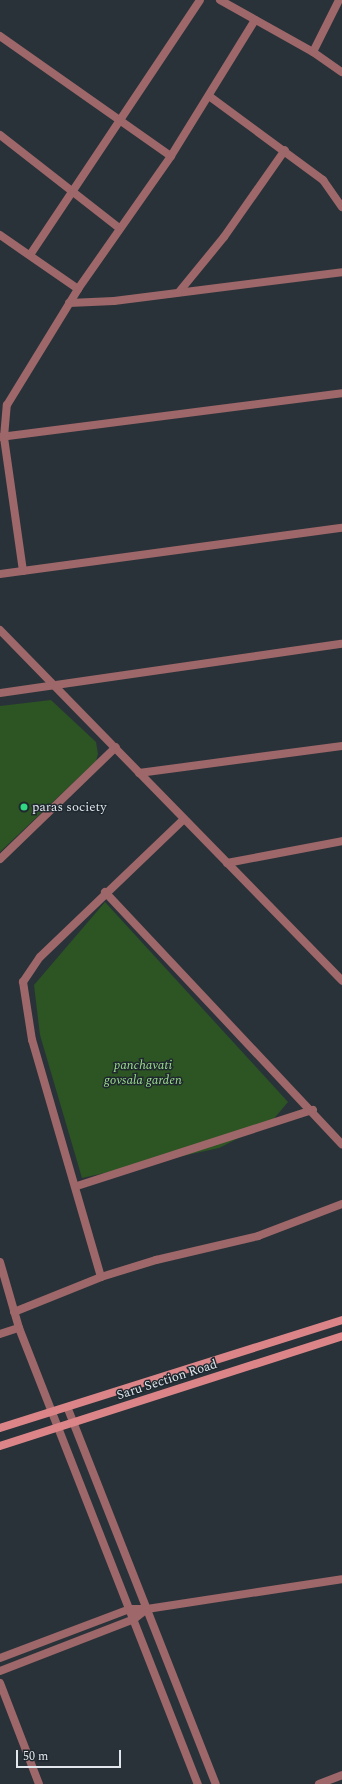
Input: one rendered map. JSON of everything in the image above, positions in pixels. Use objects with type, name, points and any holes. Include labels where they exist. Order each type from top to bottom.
[{"type":"street","points":[[30,256],[200,0]]},
{"type":"street","points":[[220,0],[313,52],[342,72]]},
{"type":"street","points":[[313,52],[339,0]]},
{"type":"street","points":[[23,571],[2,437],[7,405],[78,289],[119,228],[171,156],[255,20]]},
{"type":"street","points":[[0,36],[171,156]]},
{"type":"street","points":[[209,96],[285,150],[323,180],[342,207]]},
{"type":"street","points":[[0,135],[74,190],[119,228]]},
{"type":"street","points":[[179,292],[224,237],[285,150]]},
{"type":"street","points":[[0,235],[78,289]]},
{"type":"street","points":[[69,303],[179,292],[342,272]]},
{"type":"street","points":[[2,437],[342,393]]},
{"type":"street","points":[[0,574],[342,528]]},
{"type":"street","points":[[0,630],[56,685],[139,773],[342,981]]},
{"type":"street","points":[[0,693],[342,644]]},
{"type":"street","points":[[139,773],[342,746]]},
{"type":"street","points":[[0,859],[116,747]]},
{"type":"street","points":[[101,1277],[77,1186],[32,1040],[23,982],[40,957],[105,892],[184,819]]},
{"type":"street","points":[[227,863],[341,843]]},
{"type":"street","points":[[105,892],[313,1110],[342,1144]]},
{"type":"street","points":[[77,1186],[313,1110]]},
{"type":"street","points":[[14,1312],[101,1277],[156,1260],[258,1236],[342,1204]]},
{"type":"street","points":[[0,1262],[19,1328],[198,1784]]},
{"type":"street","name":"Saru Section Road","points":[[0,1428],[68,1409],[342,1320]]},
{"type":"street","points":[[0,1334],[19,1328]]},
{"type":"street","name":"Saru Section Road","points":[[0,1446],[74,1425],[342,1336]]},
{"type":"street","points":[[68,1409],[216,1784]]},
{"type":"street","points":[[0,1658],[130,1609],[147,1609],[342,1579]]},
{"type":"street","points":[[0,1671],[134,1619],[147,1609]]},
{"type":"street","points":[[0,1683],[39,1784]]},
{"type":"street","points":[[318,1784],[342,1775]]},
{"type":"green space","name":"paras society","points":[[51,700],[96,742],[98,754],[96,761],[0,852],[0,706]]},
{"type":"green space","name":"panchavati govsala garden","points":[[105,902],[288,1102],[272,1121],[219,1148],[82,1178],[40,1035],[34,985]]},
{"type":"place","name":"paras society","points":[[24,807]]}]
